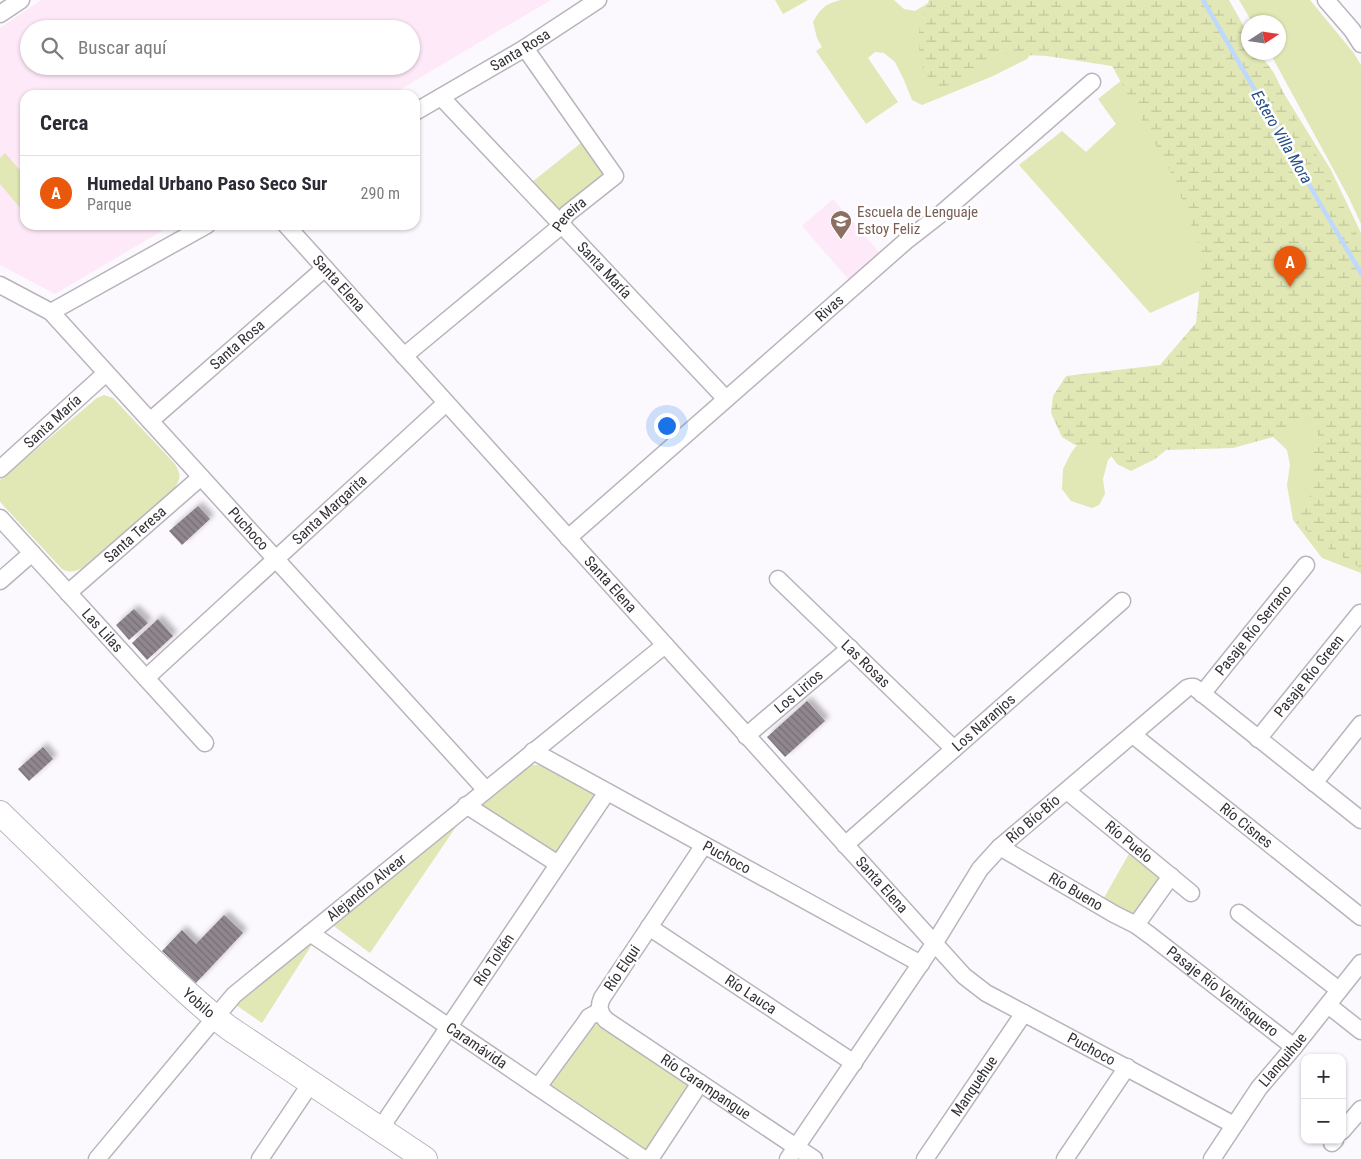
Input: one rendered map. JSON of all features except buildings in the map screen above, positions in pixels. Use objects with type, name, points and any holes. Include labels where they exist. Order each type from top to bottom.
[{"type":"main road","name":"Yobilo","points":[[0,813],[216,1018],[425,1159]]},
{"type":"street","points":[[1,12],[21,0]]},
{"type":"street","name":"Santa Rosa","points":[[420,109],[525,48],[598,0]]},
{"type":"street","points":[[1326,0],[1352,30],[1361,44]]},
{"type":"street","name":"Pereira","points":[[404,356],[556,230],[567,214],[615,176],[525,48]]},
{"type":"street","name":"Rivas","points":[[568,538],[906,241],[942,214],[1092,82]]},
{"type":"street","name":"Santa María","points":[[440,97],[726,400]]},
{"type":"street","points":[[52,312],[199,230]]},
{"type":"street","name":"Santa Elena","points":[[291,230],[934,944]]},
{"type":"street","name":"Santa Rosa","points":[[150,421],[325,268]]},
{"type":"street","name":"Puchoco","points":[[0,285],[52,312],[486,790]]},
{"type":"street","name":"Santa María","points":[[0,469],[106,373]]},
{"type":"street","name":"Santa Margarita","points":[[146,678],[446,403]]},
{"type":"street","name":"Santa Teresa","points":[[68,593],[201,477]]},
{"type":"street","name":"Las Lilas","points":[[0,518],[206,742]]},
{"type":"street","points":[[0,581],[32,553]]},
{"type":"street","name":"Pasaje Río Serrano","points":[[1202,694],[1306,565]]},
{"type":"street","name":"Las Rosas","points":[[778,579],[954,748]]},
{"type":"street","name":"Los Naranjos","points":[[845,845],[1122,601]]},
{"type":"street","name":"Pasaje Río Green","points":[[1258,739],[1360,613]]},
{"type":"street","name":"Alejandro Alvear","points":[[100,1158],[234,995],[665,645]]},
{"type":"street","name":"Los Lirios","points":[[746,736],[850,648]]},
{"type":"street","name":"Río Bío-Bío","points":[[792,1153],[921,964],[980,869],[1000,847],[1187,688],[1194,687],[1202,694]]},
{"type":"street","points":[[1202,694],[1361,820]]},
{"type":"street","points":[[1314,783],[1361,724]]},
{"type":"street","name":"Río Cisnes","points":[[1133,735],[1361,917]]},
{"type":"street","name":"Puchoco","points":[[533,751],[921,964]]},
{"type":"street","name":"Río Toltén","points":[[380,1129],[607,792]]},
{"type":"street","name":"Río Puelo","points":[[1067,792],[1191,893]]},
{"type":"street","points":[[466,805],[558,864]]},
{"type":"street","name":"Río Elqui","points":[[538,1087],[589,1017],[600,1011],[602,998],[704,845]]},
{"type":"street","name":"Río Bueno","points":[[1000,847],[1136,925],[1151,936]]},
{"type":"street","points":[[1136,925],[1171,876]]},
{"type":"street","points":[[1239,913],[1339,990]]},
{"type":"street","name":"Río Lauca","points":[[649,927],[854,1063]]},
{"type":"street","name":"Caramávida","points":[[310,933],[644,1159]]},
{"type":"street","name":"Pasaje Río Ventisquero","points":[[1151,936],[1294,1047]]},
{"type":"street","name":"Puchoco","points":[[934,944],[974,986],[1234,1125]]},
{"type":"street","name":"Llanquihue","points":[[1212,1159],[1259,1088],[1361,963]]},
{"type":"street","points":[[1328,1005],[1361,1031]]},
{"type":"street","name":"Río Carampangue","points":[[600,1011],[606,1020],[700,1083],[792,1153],[814,1159]]},
{"type":"street","name":"Manquehue","points":[[925,1159],[1024,1013]]},
{"type":"street","points":[[1065,1159],[1127,1068]]},
{"type":"street","points":[[260,1159],[311,1083]]},
{"type":"street","points":[[650,1159],[700,1083]]},
{"type":"street","points":[[1346,1126],[1361,1109]]},
{"type":"shaded area","points":[[41,0],[551,0],[399,90],[20,90],[20,230],[164,230],[55,294],[0,265],[0,28]]},
{"type":"shaded area","name":"Escuela de Lenguaje Estoy Feliz","points":[[833,199],[880,253],[849,280],[802,226]]},
{"type":"green space","points":[[775,0],[808,0],[783,14]]},
{"type":"green space","points":[[841,0],[894,0],[904,9],[915,11],[933,0],[1229,0],[1241,21],[1241,60],[1260,60],[1265,63],[1331,170],[1361,233],[1361,573],[1322,558],[1293,520],[1287,485],[1290,465],[1287,450],[1268,432],[1122,445],[1108,460],[1103,479],[1105,494],[1099,505],[1092,508],[1071,501],[1062,489],[1063,469],[1071,453],[1097,419],[1217,340],[1204,289],[1150,313],[1019,165],[1062,131],[1086,152],[1116,124],[1098,99],[1122,80],[1157,66],[1034,50],[1027,59],[993,76],[922,105],[912,100],[895,62],[884,53],[875,52],[868,58],[898,102],[866,124],[816,51],[822,47],[817,38],[813,22],[818,13],[831,3]]},
{"type":"green space","points":[[929,0],[1222,0],[1241,27],[1241,60],[1264,60],[1274,73],[1297,121],[1327,173],[1356,232],[1361,252],[1361,568],[1329,549],[1295,521],[1296,511],[1313,492],[1315,482],[1311,453],[1317,441],[1318,433],[1317,427],[1307,421],[1273,437],[1233,448],[1166,450],[1155,459],[1131,471],[1117,464],[1107,450],[1093,444],[1075,445],[1062,437],[1051,413],[1053,396],[1066,376],[1160,365],[1196,323],[1203,256],[1174,178],[1112,66],[1047,56],[1005,54],[979,71],[936,91],[919,61],[919,27]]},
{"type":"green space","points":[[1239,0],[1310,0],[1353,52],[1361,65],[1361,224],[1349,198],[1274,60],[1286,60],[1286,15],[1248,15]]},
{"type":"green space","points":[[581,143],[605,172],[602,178],[563,210],[558,209],[532,182]]},
{"type":"green space","points":[[5,153],[20,170],[20,208],[0,184],[0,158]]},
{"type":"green space","points":[[104,395],[113,398],[175,464],[179,478],[175,488],[82,568],[67,571],[62,569],[1,503],[0,480],[97,398]]},
{"type":"green space","points":[[529,765],[540,765],[597,795],[555,854],[480,805]]},
{"type":"green space","points":[[460,821],[370,953],[331,924]]},
{"type":"green space","points":[[1130,852],[1163,875],[1133,919],[1101,903]]},
{"type":"green space","points":[[313,943],[262,1023],[236,1005]]},
{"type":"green space","points":[[591,1020],[691,1086],[645,1156],[545,1087]]},
{"type":"waterway","name":"Estero Villa Mora","points":[[1203,0],[1361,273]]},
{"type":"place","name":"Escuela de Lenguaje Estoy Feliz","points":[[841,240]]},
{"type":"place","name":"Humedal Urbano Paso Seco Sur","points":[[1290,287]]}]
